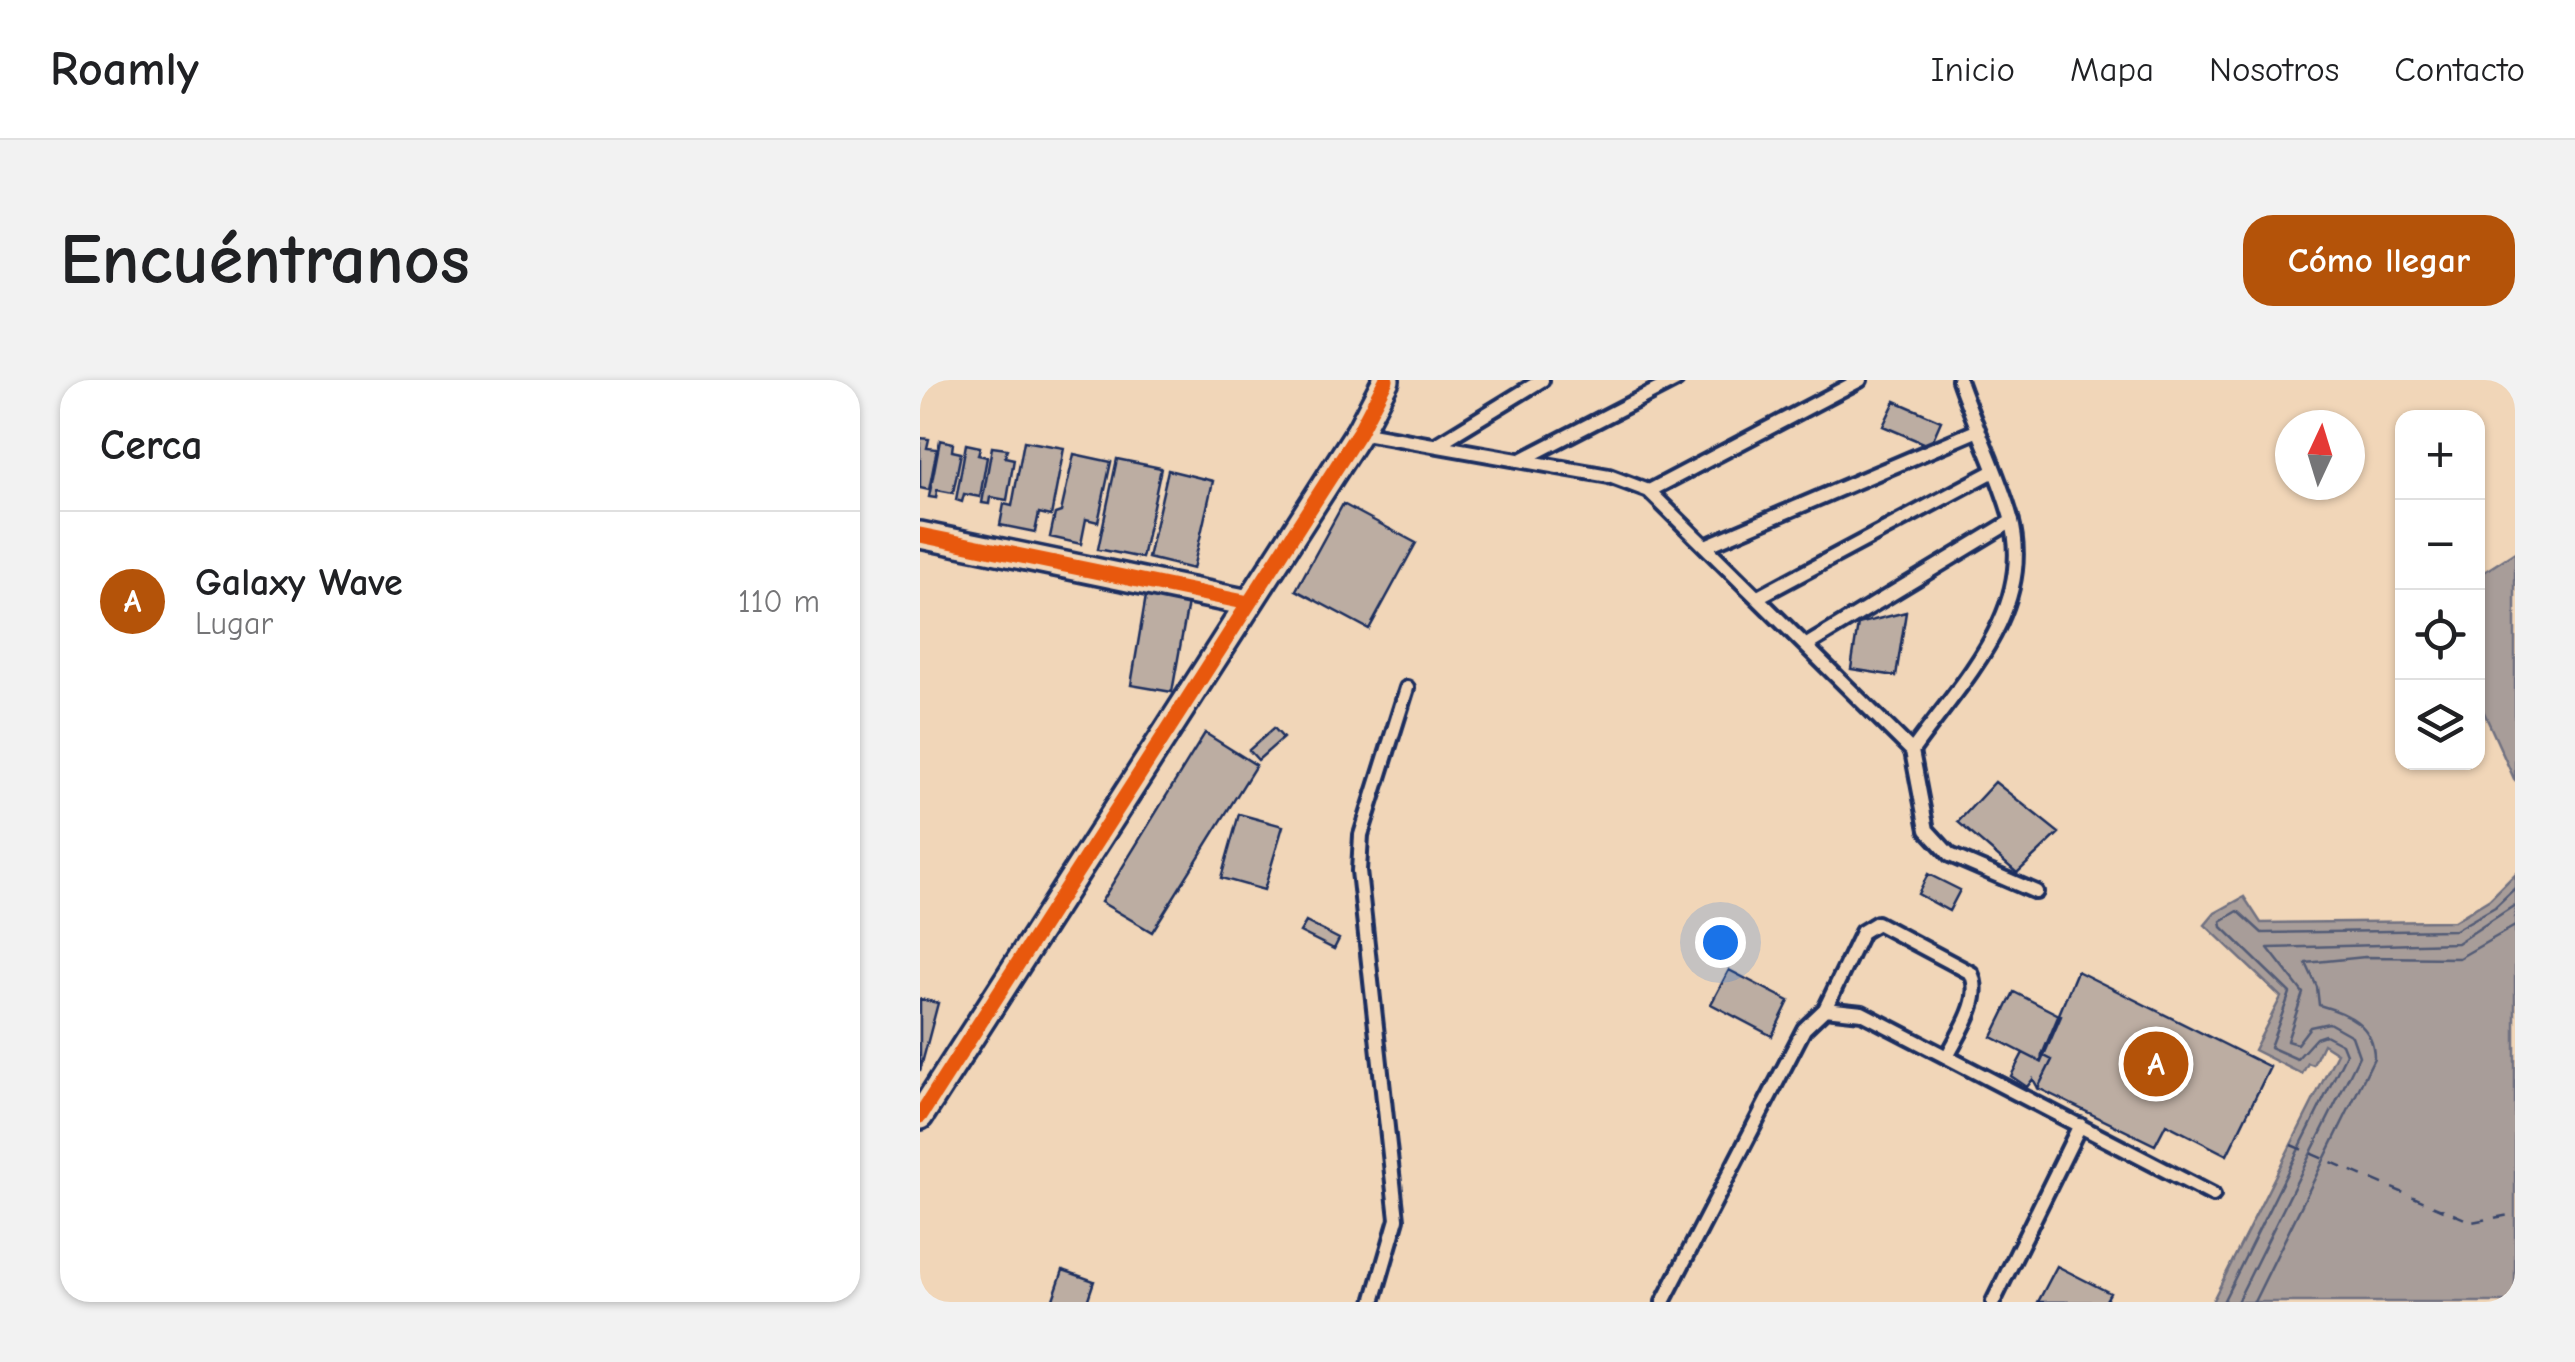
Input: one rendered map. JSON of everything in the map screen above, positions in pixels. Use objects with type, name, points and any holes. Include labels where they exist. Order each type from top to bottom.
[{"type":"street","points":[[920,1116],[1360,432],[1386,380]]},
{"type":"street","points":[[920,535],[1248,602]]},
{"type":"lane","points":[[1436,445],[1542,380]]},
{"type":"lane","points":[[1522,459],[1676,380]]},
{"type":"lane","points":[[1649,490],[1860,380]]},
{"type":"lane","points":[[1912,751],[2004,622],[2014,592],[2012,521],[1960,380]]},
{"type":"lane","points":[[1708,545],[1976,431]]},
{"type":"lane","points":[[1360,432],[1609,476],[1649,490],[1912,751],[1927,830],[1950,855],[2036,892]]},
{"type":"lane","points":[[1758,597],[1994,471]]},
{"type":"lane","points":[[1806,645],[2012,521]]},
{"type":"lane","points":[[1373,1302],[1396,1219],[1359,871],[1362,835],[1407,688]]},
{"type":"lane","points":[[1663,1302],[1804,1029],[1824,1010],[1862,932],[1877,923],[1970,973],[1976,983],[1976,996],[1947,1057]]},
{"type":"lane","points":[[1824,1010],[1862,1013],[2213,1195]]},
{"type":"lane","points":[[1994,1302],[2080,1125]]},
{"type":"water","points":[[2515,552],[2515,781],[2485,715],[2485,571]]},
{"type":"water","points":[[2515,874],[2515,1302],[2212,1302],[2337,1053],[2323,1044],[2313,1065],[2308,1063],[2302,1074],[2254,1050],[2281,997],[2205,925],[2215,913],[2244,897],[2261,923],[2454,921],[2490,899]]},
{"type":"building","points":[[1895,401],[1941,421],[1930,446],[1883,426]]},
{"type":"building","points":[[920,438],[929,439],[927,448],[937,449],[929,490],[920,488]]},
{"type":"building","points":[[940,440],[953,443],[952,451],[961,453],[953,493],[937,490],[936,498],[929,497]]},
{"type":"building","points":[[1024,441],[1064,448],[1051,516],[1039,513],[1035,532],[1000,525],[1004,504],[1012,506]]},
{"type":"building","points":[[966,444],[980,447],[978,455],[987,457],[980,497],[964,494],[962,502],[956,500]]},
{"type":"building","points":[[992,447],[1007,449],[1005,457],[1014,459],[1007,500],[990,497],[989,504],[982,503]]},
{"type":"building","points":[[1074,454],[1111,462],[1098,522],[1086,519],[1081,544],[1050,537],[1055,514],[1061,512]]},
{"type":"building","points":[[1117,459],[1161,468],[1142,558],[1098,549]]},
{"type":"building","points":[[1168,470],[1213,481],[1193,569],[1148,558]]},
{"type":"building","points":[[1343,504],[1416,543],[1369,629],[1296,590]]},
{"type":"building","points":[[1146,596],[1188,603],[1172,692],[1131,685]]},
{"type":"building","points":[[1906,612],[1896,676],[1851,669],[1858,624]]},
{"type":"building","points":[[1274,728],[1283,738],[1258,760],[1249,750]]},
{"type":"building","points":[[1205,733],[1256,765],[1152,932],[1101,902]]},
{"type":"building","points":[[1995,782],[2059,833],[2017,873],[1958,822]]},
{"type":"building","points":[[1239,814],[1283,826],[1264,890],[1221,878]]},
{"type":"building","points":[[1928,874],[1960,890],[1949,911],[1918,894]]},
{"type":"building","points":[[1306,922],[1339,939],[1334,949],[1300,932]]},
{"type":"building","points":[[1729,970],[1789,1001],[1772,1036],[1711,1004]]},
{"type":"building","points":[[2077,971],[2270,1067],[2227,1155],[2166,1124],[2155,1145],[2038,1088],[2052,1060],[2042,1055]]},
{"type":"building","points":[[2014,992],[2061,1016],[2041,1062],[1992,1037]]},
{"type":"building","points":[[920,999],[938,1003],[920,1071]]},
{"type":"building","points":[[2023,1053],[2041,1062],[2042,1055],[2052,1060],[2038,1088],[2033,1079],[2027,1087],[2011,1076]]},
{"type":"building","points":[[2057,1266],[2110,1293],[2105,1302],[2038,1302]]},
{"type":"building","points":[[1063,1270],[1094,1281],[1087,1302],[1052,1302]]},
{"type":"ferry route","points":[[2291,1145],[2472,1222],[2515,1214]]},
{"type":"cycle path","points":[[920,1116],[1359,432],[1386,380]]},
{"type":"cycle path","points":[[920,535],[1249,603]]},
{"type":"place","name":"Galaxy Wave","points":[[2156,1064]]}]
